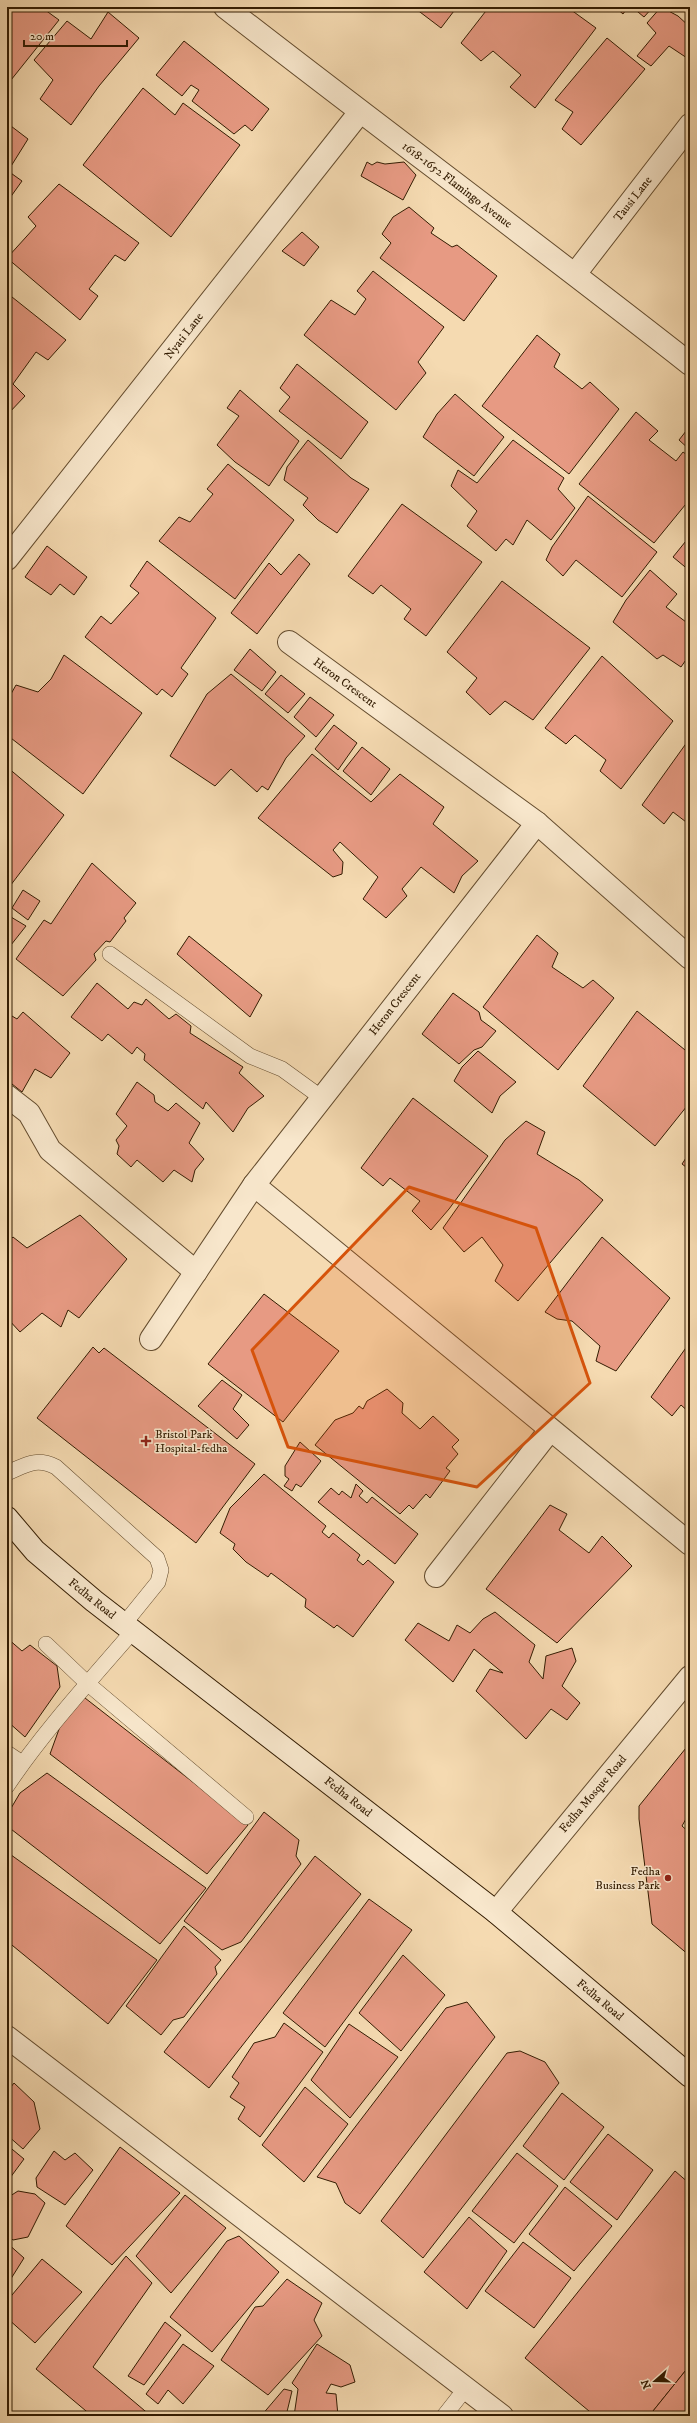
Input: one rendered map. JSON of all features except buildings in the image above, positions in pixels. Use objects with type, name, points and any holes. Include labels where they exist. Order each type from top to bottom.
[{"type":"street","name":"1618-1652 Flamingo Avenue","points":[[225,7],[360,112],[575,274],[690,364]]},
{"type":"street","name":"Nyati Lane","points":[[7,559],[360,112]]},
{"type":"street","name":"Tausi Lane","points":[[575,274],[690,125]]},
{"type":"street","name":"Heron Crescent","points":[[289,642],[537,823],[690,958]]},
{"type":"street","name":"Heron Crescent","points":[[151,1339],[254,1185],[537,823]]},
{"type":"street","points":[[7,1096],[29,1113],[50,1150],[196,1272]]},
{"type":"street","points":[[254,1185],[550,1430],[688,1539]]},
{"type":"street","points":[[436,1576],[550,1430]]},
{"type":"street","name":"Fedha Road","points":[[7,1518],[35,1551],[129,1628],[496,1912],[690,2076]]},
{"type":"street","name":"Fedha Mosque Road","points":[[496,1912],[690,1677]]},
{"type":"street","points":[[7,2037],[502,2416]]},
{"type":"lane","points":[[110,954],[250,1056],[282,1069],[322,1098]]},
{"type":"lane","points":[[7,1473],[32,1462],[45,1461],[56,1467],[157,1558],[160,1570],[158,1582],[129,1628],[87,1683],[22,1763],[7,1786]]},
{"type":"lane","points":[[46,1644],[87,1683],[246,1817]]},
{"type":"lane","points":[[7,1753],[22,1763]]},
{"type":"lane","points":[[444,2416],[466,2388]]},
{"type":"highlighted area","points":[[409,1187],[536,1228],[590,1383],[477,1487],[288,1447],[252,1350]]},
{"type":"place","name":"Bristol Park Hospital-fedha","points":[[146,1441]]},
{"type":"place","name":"Fedha Business Park","points":[[668,1878]]}]
